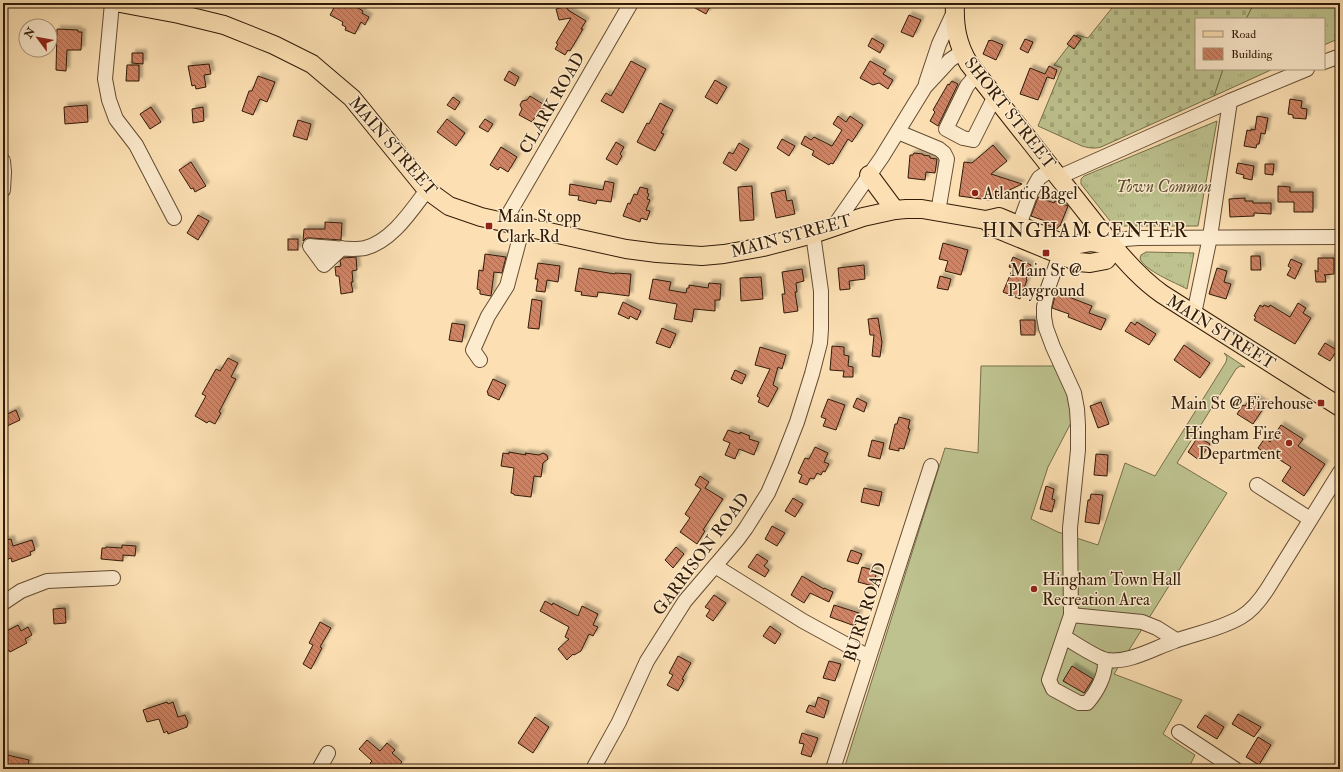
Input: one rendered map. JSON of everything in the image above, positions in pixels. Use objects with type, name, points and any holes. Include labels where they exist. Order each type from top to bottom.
[{"type":"main road","name":"MAIN STREET","points":[[120,3],[179,14],[224,25],[274,45],[312,64],[352,98],[427,190],[449,206],[481,217],[626,249],[702,256],[748,250],[813,234],[863,217],[895,210],[922,209],[986,220],[999,217],[1017,231],[1062,250],[1070,246],[1092,242],[1112,245],[1134,271],[1162,294],[1340,407]]},
{"type":"main road","name":"SHORT STREET","points":[[954,7],[955,28],[962,52],[977,74],[1056,172],[1112,245]]},
{"type":"main road","points":[[869,175],[895,210]]},
{"type":"street","points":[[112,3],[105,79],[109,100],[116,119],[136,145],[174,218]]},
{"type":"street","name":"CLARK ROAD","points":[[504,222],[631,3]]},
{"type":"street","points":[[834,226],[898,132],[924,87],[954,7]]},
{"type":"street","points":[[924,87],[950,60],[962,52]]},
{"type":"street","points":[[1325,62],[1340,56]]},
{"type":"street","points":[[1017,231],[1032,192],[1040,178],[1305,70]]},
{"type":"street","points":[[977,74],[968,86],[946,129],[963,138],[973,140],[995,96]]},
{"type":"street","points":[[1194,314],[1210,237],[1230,101]]},
{"type":"street","points":[[898,132],[939,149],[944,153],[946,159],[938,212]]},
{"type":"street","points":[[3,161],[3,190]]},
{"type":"street","points":[[342,248],[365,248],[389,236],[427,190]]},
{"type":"street","points":[[480,360],[473,350],[488,316],[507,286],[523,226]]},
{"type":"street","name":"GARRISON ROAD","points":[[593,769],[619,722],[647,661],[686,601],[738,539],[768,493],[797,422],[820,343],[821,291],[813,234]]},
{"type":"street","points":[[1112,245],[1125,239],[1210,237],[1340,237]]},
{"type":"street","points":[[1062,250],[1048,288],[1044,307],[1044,317],[1046,328],[1053,347],[1074,393],[1077,408],[1078,450],[1070,528],[1072,614],[1049,680],[1053,689],[1079,703],[1087,703],[1092,697],[1104,674],[1105,660]]},
{"type":"street","name":"BURR ROAD","points":[[833,769],[931,466]]},
{"type":"street","points":[[1064,637],[1105,660],[1117,660],[1134,656],[1176,640],[1221,627],[1242,617],[1257,604],[1340,472]]},
{"type":"street","points":[[1257,485],[1310,519]]},
{"type":"street","points":[[715,566],[803,621],[869,657]]},
{"type":"street","points":[[3,603],[21,591],[47,581],[113,578]]},
{"type":"street","points":[[1072,614],[1142,622],[1157,628],[1176,640]]},
{"type":"street","points":[[1178,732],[1235,769]]},
{"type":"street","points":[[319,769],[328,753]]},
{"type":"green space","points":[[1116,3],[1254,3],[1246,18],[1195,18],[1195,70],[1223,70],[1214,96],[1101,147],[1094,148],[1082,146],[1038,126],[1062,68],[1054,65],[1077,35],[1088,38]]},
{"type":"green space","points":[[1254,3],[1340,3],[1340,38],[1325,45],[1325,18],[1246,18]]},
{"type":"green space","points":[[1223,70],[1271,70],[1214,96]]},
{"type":"green space","name":"Town Common","points":[[1217,121],[1198,226],[1114,226],[1081,184],[1081,179],[1084,176]]},
{"type":"green space","points":[[1146,252],[1194,253],[1187,289],[1153,272],[1142,263],[1140,258],[1141,255]]},
{"type":"green space","name":"Hingham Town Hall Recreation Area","points":[[1224,353],[1245,367],[1240,366],[1236,369],[1177,463],[1227,493],[1114,674],[1182,700],[1163,734],[1195,755],[1188,769],[844,769],[945,448],[978,453],[981,366],[1056,366],[1068,394],[1073,419],[1048,467],[1031,519],[1058,532],[1098,545],[1125,463],[1155,476],[1226,362],[1227,357]]},
{"type":"building","points":[[343,3],[356,3],[355,6],[369,17],[365,25],[361,22],[355,34],[345,30],[346,27],[342,25],[343,22],[330,15],[336,4],[341,7]]},
{"type":"building","points":[[686,3],[712,3],[706,14]]},
{"type":"building","points":[[567,6],[568,10],[586,21],[570,51],[568,50],[565,55],[555,49],[558,44],[556,43],[571,18],[559,20],[556,9]]},
{"type":"building","points":[[909,15],[921,20],[913,37],[901,32]]},
{"type":"building","points":[[58,29],[78,30],[78,32],[82,32],[81,50],[67,50],[66,71],[56,70],[56,58],[58,58]]},
{"type":"building","points":[[1074,35],[1081,39],[1074,49],[1067,44]]},
{"type":"building","points":[[872,38],[884,45],[880,53],[868,46]]},
{"type":"building","points":[[1025,39],[1033,42],[1028,53],[1020,49]]},
{"type":"building","points":[[989,40],[1003,45],[996,60],[983,54]]},
{"type":"building","points":[[132,53],[143,53],[143,64],[132,63]]},
{"type":"building","points":[[631,61],[646,69],[623,113],[601,101],[606,93],[611,96]]},
{"type":"building","points":[[870,61],[886,70],[883,74],[893,80],[888,89],[879,83],[873,85],[860,78]]},
{"type":"building","points":[[209,64],[211,74],[204,75],[206,87],[196,89],[195,85],[192,86],[188,66]]},
{"type":"building","points":[[127,65],[139,65],[139,81],[126,81]]},
{"type":"building","points":[[1049,66],[1057,70],[1054,79],[1047,77],[1038,100],[1020,94],[1030,68],[1045,74]]},
{"type":"building","points":[[509,71],[519,77],[515,86],[504,80]]},
{"type":"building","points":[[258,76],[275,82],[267,102],[260,99],[253,115],[242,111],[249,91],[252,91]]},
{"type":"building","points":[[715,80],[727,87],[717,104],[705,97]]},
{"type":"building","points":[[952,81],[958,84],[938,126],[930,121],[935,112],[933,110],[948,84],[949,85]]},
{"type":"building","points":[[530,96],[543,104],[541,113],[537,114],[532,122],[519,115],[522,109],[520,105],[522,101],[527,100]]},
{"type":"building","points":[[453,97],[460,102],[455,110],[447,105]]},
{"type":"building","points":[[1290,99],[1302,101],[1301,108],[1307,109],[1306,119],[1293,118],[1293,115],[1288,114]]},
{"type":"building","points":[[660,103],[673,110],[661,133],[664,134],[655,151],[637,142]]},
{"type":"building","points":[[87,105],[88,122],[65,124],[64,107]]},
{"type":"building","points":[[151,107],[161,122],[150,129],[140,114]]},
{"type":"building","points":[[203,107],[204,121],[193,123],[192,109]]},
{"type":"building","points":[[838,116],[846,122],[850,116],[863,125],[852,142],[848,139],[833,164],[831,163],[829,165],[812,155],[814,151],[801,144],[805,136],[811,140],[814,137],[832,146],[842,130],[833,124]]},
{"type":"building","points":[[1257,116],[1268,118],[1265,134],[1261,133],[1259,144],[1257,144],[1256,148],[1244,146],[1247,130],[1255,130]]},
{"type":"building","points":[[447,119],[465,133],[456,146],[437,132]]},
{"type":"building","points":[[485,119],[493,124],[488,132],[479,127]]},
{"type":"building","points":[[298,120],[311,124],[307,140],[293,136]]},
{"type":"building","points":[[782,139],[795,146],[789,156],[777,148]]},
{"type":"building","points":[[616,142],[624,147],[620,154],[622,156],[617,165],[606,159]]},
{"type":"building","points":[[739,143],[749,149],[736,171],[723,163],[729,152],[733,154]]},
{"type":"building","points":[[993,145],[1007,161],[991,174],[1022,184],[989,200],[959,196],[964,162],[972,163]]},
{"type":"building","points":[[501,147],[517,157],[508,172],[500,167],[498,170],[490,165]]},
{"type":"building","points":[[914,153],[923,154],[930,156],[930,158],[937,159],[935,173],[926,172],[925,180],[908,178],[910,155],[913,155]]},
{"type":"building","points":[[191,162],[206,186],[195,192],[193,188],[191,189],[179,170]]},
{"type":"building","points":[[1238,163],[1254,166],[1252,180],[1243,178],[1244,175],[1236,173]]},
{"type":"building","points":[[1265,164],[1274,164],[1273,175],[1265,174]]},
{"type":"building","points":[[605,181],[614,183],[611,202],[597,200],[596,204],[578,200],[579,196],[569,195],[570,184],[603,190]]},
{"type":"building","points":[[752,186],[754,220],[740,221],[738,187]]},
{"type":"building","points":[[1278,186],[1290,187],[1290,192],[1313,192],[1313,212],[1294,212],[1294,202],[1278,202]]},
{"type":"building","points":[[640,187],[648,189],[647,193],[649,194],[647,199],[650,200],[646,210],[650,211],[647,220],[641,218],[640,222],[623,216],[628,203],[630,204],[634,194],[637,195]]},
{"type":"building","points":[[785,190],[787,201],[792,200],[795,214],[776,218],[771,193]]},
{"type":"building","points":[[1038,197],[1068,206],[1060,226],[1057,229],[1047,225],[1048,222],[1031,216]]},
{"type":"building","points":[[1245,198],[1245,201],[1253,201],[1253,203],[1271,203],[1271,214],[1254,213],[1254,216],[1230,217],[1229,199]]},
{"type":"building","points":[[198,215],[209,221],[198,240],[187,233]]},
{"type":"building","points":[[325,222],[342,223],[341,240],[306,238],[303,241],[304,229],[325,229]]},
{"type":"building","points":[[288,239],[298,239],[298,250],[288,250]]},
{"type":"building","points":[[943,243],[968,250],[961,275],[945,271],[948,261],[939,259]]},
{"type":"building","points":[[485,254],[506,257],[502,273],[494,272],[491,296],[480,294],[480,290],[477,289],[479,270],[483,271]]},
{"type":"building","points":[[1251,256],[1260,256],[1261,270],[1251,270]]},
{"type":"building","points":[[356,257],[357,270],[352,271],[353,282],[351,282],[353,292],[341,294],[339,276],[336,276],[335,267],[341,266],[340,261],[343,258]]},
{"type":"building","points":[[1013,257],[1031,265],[1020,299],[1003,292],[1013,268],[1009,267]]},
{"type":"building","points":[[1318,258],[1334,258],[1334,274],[1324,275],[1326,282],[1316,282],[1315,270],[1318,272]]},
{"type":"building","points":[[1291,259],[1302,264],[1295,279],[1287,275],[1291,268],[1288,266]]},
{"type":"building","points":[[538,263],[560,266],[558,282],[547,280],[545,292],[536,291],[538,279],[535,279]]},
{"type":"building","points":[[864,265],[865,279],[849,281],[850,289],[840,290],[838,268]]},
{"type":"building","points":[[579,268],[615,274],[631,274],[629,296],[598,292],[597,297],[581,295],[582,292],[575,291]]},
{"type":"building","points":[[1217,268],[1227,271],[1224,282],[1231,284],[1226,299],[1209,294]]},
{"type":"building","points":[[802,269],[804,281],[796,283],[797,292],[795,292],[798,311],[784,313],[782,294],[785,294],[782,272]]},
{"type":"building","points":[[940,276],[951,279],[948,290],[937,288]]},
{"type":"building","points":[[761,277],[763,299],[741,301],[740,278]]},
{"type":"building","points":[[653,279],[671,282],[669,290],[686,293],[689,285],[708,288],[709,283],[721,284],[720,300],[715,300],[715,311],[694,309],[692,322],[674,319],[677,304],[649,299]]},
{"type":"building","points":[[1056,292],[1092,306],[1089,313],[1106,319],[1101,330],[1068,317],[1069,314],[1052,308]]},
{"type":"building","points":[[532,299],[542,301],[539,329],[528,328]]},
{"type":"building","points":[[623,302],[641,311],[637,320],[630,316],[629,319],[618,314]]},
{"type":"building","points":[[1298,303],[1306,308],[1303,313],[1311,318],[1295,344],[1254,320],[1256,317],[1254,316],[1260,305],[1263,307],[1264,305],[1269,307],[1270,305],[1290,317]]},
{"type":"building","points":[[878,318],[882,342],[880,357],[872,356],[874,335],[870,335],[868,319]]},
{"type":"building","points":[[1020,320],[1035,320],[1035,335],[1021,335]]},
{"type":"building","points":[[1131,322],[1135,325],[1137,322],[1156,334],[1149,345],[1125,331]]},
{"type":"building","points":[[452,323],[465,325],[462,342],[449,340]]},
{"type":"building","points":[[662,328],[676,334],[670,348],[656,343]]},
{"type":"building","points":[[1325,343],[1337,350],[1330,361],[1318,354]]},
{"type":"building","points":[[1184,345],[1210,363],[1200,378],[1174,360]]},
{"type":"building","points":[[832,346],[844,347],[844,355],[849,356],[848,366],[853,367],[853,377],[843,377],[844,371],[830,370]]},
{"type":"building","points":[[760,347],[786,355],[782,369],[778,367],[773,385],[778,388],[768,407],[758,402],[760,398],[757,396],[770,369],[755,365]]},
{"type":"building","points":[[228,358],[238,363],[231,377],[236,379],[219,412],[221,413],[215,424],[209,421],[207,423],[195,416],[206,396],[202,394],[216,369],[220,371]]},
{"type":"building","points":[[735,370],[746,375],[742,384],[731,379]]},
{"type":"building","points":[[493,379],[506,385],[499,400],[488,395],[487,392]]},
{"type":"building","points":[[857,398],[867,403],[864,412],[853,407]]},
{"type":"building","points":[[1250,398],[1255,398],[1265,404],[1253,424],[1237,414]]},
{"type":"building","points":[[828,399],[845,405],[836,430],[823,426],[826,419],[821,417]]},
{"type":"building","points":[[1101,402],[1109,424],[1098,428],[1090,406]]},
{"type":"building","points":[[16,410],[20,420],[3,428],[3,416]]},
{"type":"building","points":[[899,417],[910,420],[908,429],[910,429],[904,449],[899,448],[899,451],[889,449],[895,424],[897,424]]},
{"type":"building","points":[[1281,425],[1303,439],[1298,446],[1325,464],[1304,496],[1282,481],[1291,467],[1272,455],[1271,457],[1258,448],[1265,438],[1270,442]]},
{"type":"building","points":[[728,430],[740,434],[740,432],[750,436],[749,439],[759,442],[754,455],[739,449],[735,459],[725,455],[730,443],[723,440]]},
{"type":"building","points":[[1198,437],[1210,444],[1199,460],[1188,452]]},
{"type":"building","points":[[872,440],[884,443],[880,459],[868,456]]},
{"type":"building","points":[[815,447],[828,453],[824,462],[829,464],[825,472],[823,471],[821,475],[817,473],[814,479],[810,478],[807,485],[799,482],[802,475],[798,473],[805,458],[809,459]]},
{"type":"building","points":[[509,452],[526,455],[525,453],[539,455],[543,453],[547,455],[548,459],[543,463],[541,477],[534,476],[531,497],[514,495],[511,493],[514,468],[501,466],[503,453],[509,454]]},
{"type":"building","points":[[1096,454],[1108,455],[1107,476],[1094,475]]},
{"type":"building","points":[[700,476],[709,482],[705,488],[723,499],[703,530],[705,531],[697,544],[680,532],[690,518],[685,514],[701,489],[695,485]]},
{"type":"building","points":[[1046,486],[1054,489],[1052,499],[1055,500],[1052,512],[1040,509]]},
{"type":"building","points":[[864,488],[882,492],[879,506],[861,502]]},
{"type":"building","points":[[1091,494],[1103,495],[1099,524],[1085,522],[1088,500],[1090,500]]},
{"type":"building","points":[[793,498],[803,504],[795,517],[785,511]]},
{"type":"building","points":[[772,526],[785,533],[777,546],[765,539]]},
{"type":"building","points":[[11,539],[13,546],[32,540],[35,550],[30,552],[31,555],[12,562],[11,558],[3,561],[3,541]]},
{"type":"building","points":[[122,545],[136,546],[135,556],[123,555],[123,561],[101,559],[102,548],[122,548]]},
{"type":"building","points":[[676,547],[684,554],[673,568],[665,560]]},
{"type":"building","points":[[851,550],[862,554],[858,564],[847,561]]},
{"type":"building","points":[[757,554],[768,561],[764,566],[769,570],[765,577],[748,567]]},
{"type":"building","points":[[862,567],[877,571],[873,586],[858,582]]},
{"type":"building","points":[[802,576],[824,589],[833,592],[829,602],[810,593],[804,603],[791,595]]},
{"type":"building","points":[[714,595],[726,603],[713,621],[706,616],[710,610],[705,607]]},
{"type":"building","points":[[545,601],[552,605],[553,603],[578,616],[582,606],[598,614],[593,625],[598,627],[593,636],[589,634],[581,651],[574,655],[573,654],[567,660],[558,649],[569,639],[565,637],[569,627],[540,611]]},
{"type":"building","points":[[834,605],[859,613],[855,626],[830,617]]},
{"type":"building","points":[[65,608],[66,623],[54,624],[53,609]]},
{"type":"building","points":[[320,622],[331,628],[320,647],[322,648],[311,669],[303,664],[313,645],[309,643]]},
{"type":"building","points":[[18,625],[21,631],[28,627],[32,635],[25,639],[27,643],[3,654],[3,633]]},
{"type":"building","points":[[770,626],[781,634],[775,644],[763,636]]},
{"type":"building","points":[[678,656],[691,663],[682,679],[684,680],[678,691],[667,685],[673,675],[669,673]]},
{"type":"building","points":[[829,661],[841,664],[835,681],[823,678]]},
{"type":"building","points":[[1072,666],[1093,679],[1084,693],[1063,681]]},
{"type":"building","points":[[818,697],[829,701],[824,718],[806,712],[809,705],[815,707]]},
{"type":"building","points":[[167,702],[168,704],[173,702],[178,717],[185,715],[188,722],[187,727],[168,734],[167,731],[164,733],[159,719],[147,722],[143,710]]},
{"type":"building","points":[[1238,714],[1261,727],[1254,737],[1232,724]]},
{"type":"building","points":[[1205,715],[1224,727],[1217,739],[1197,727]]},
{"type":"building","points":[[535,717],[549,727],[533,753],[518,743]]},
{"type":"building","points":[[802,733],[818,738],[811,757],[801,754],[804,744],[799,743]]},
{"type":"building","points":[[1258,737],[1271,745],[1259,765],[1246,757]]},
{"type":"building","points":[[367,740],[380,751],[387,743],[395,750],[392,753],[402,762],[396,769],[377,769],[370,763],[372,761],[359,749]]},
{"type":"building","points":[[3,754],[29,760],[27,769],[3,769]]},
{"type":"place","name":"Atlantic Bagel","points":[[975,193]]},
{"type":"place","name":"Main St opp Clark Rd","points":[[489,226]]},
{"type":"place","name":"Main St @ Playground","points":[[1046,253]]},
{"type":"place","name":"Main St @ Firehouse","points":[[1321,403]]},
{"type":"place","name":"Hingham Fire Department","points":[[1289,443]]},
{"type":"place","name":"Hingham Town Hall Recreation Area","points":[[1034,589]]},
{"type":"district","name":"HINGHAM CENTER","points":[[1085,231]]}]
